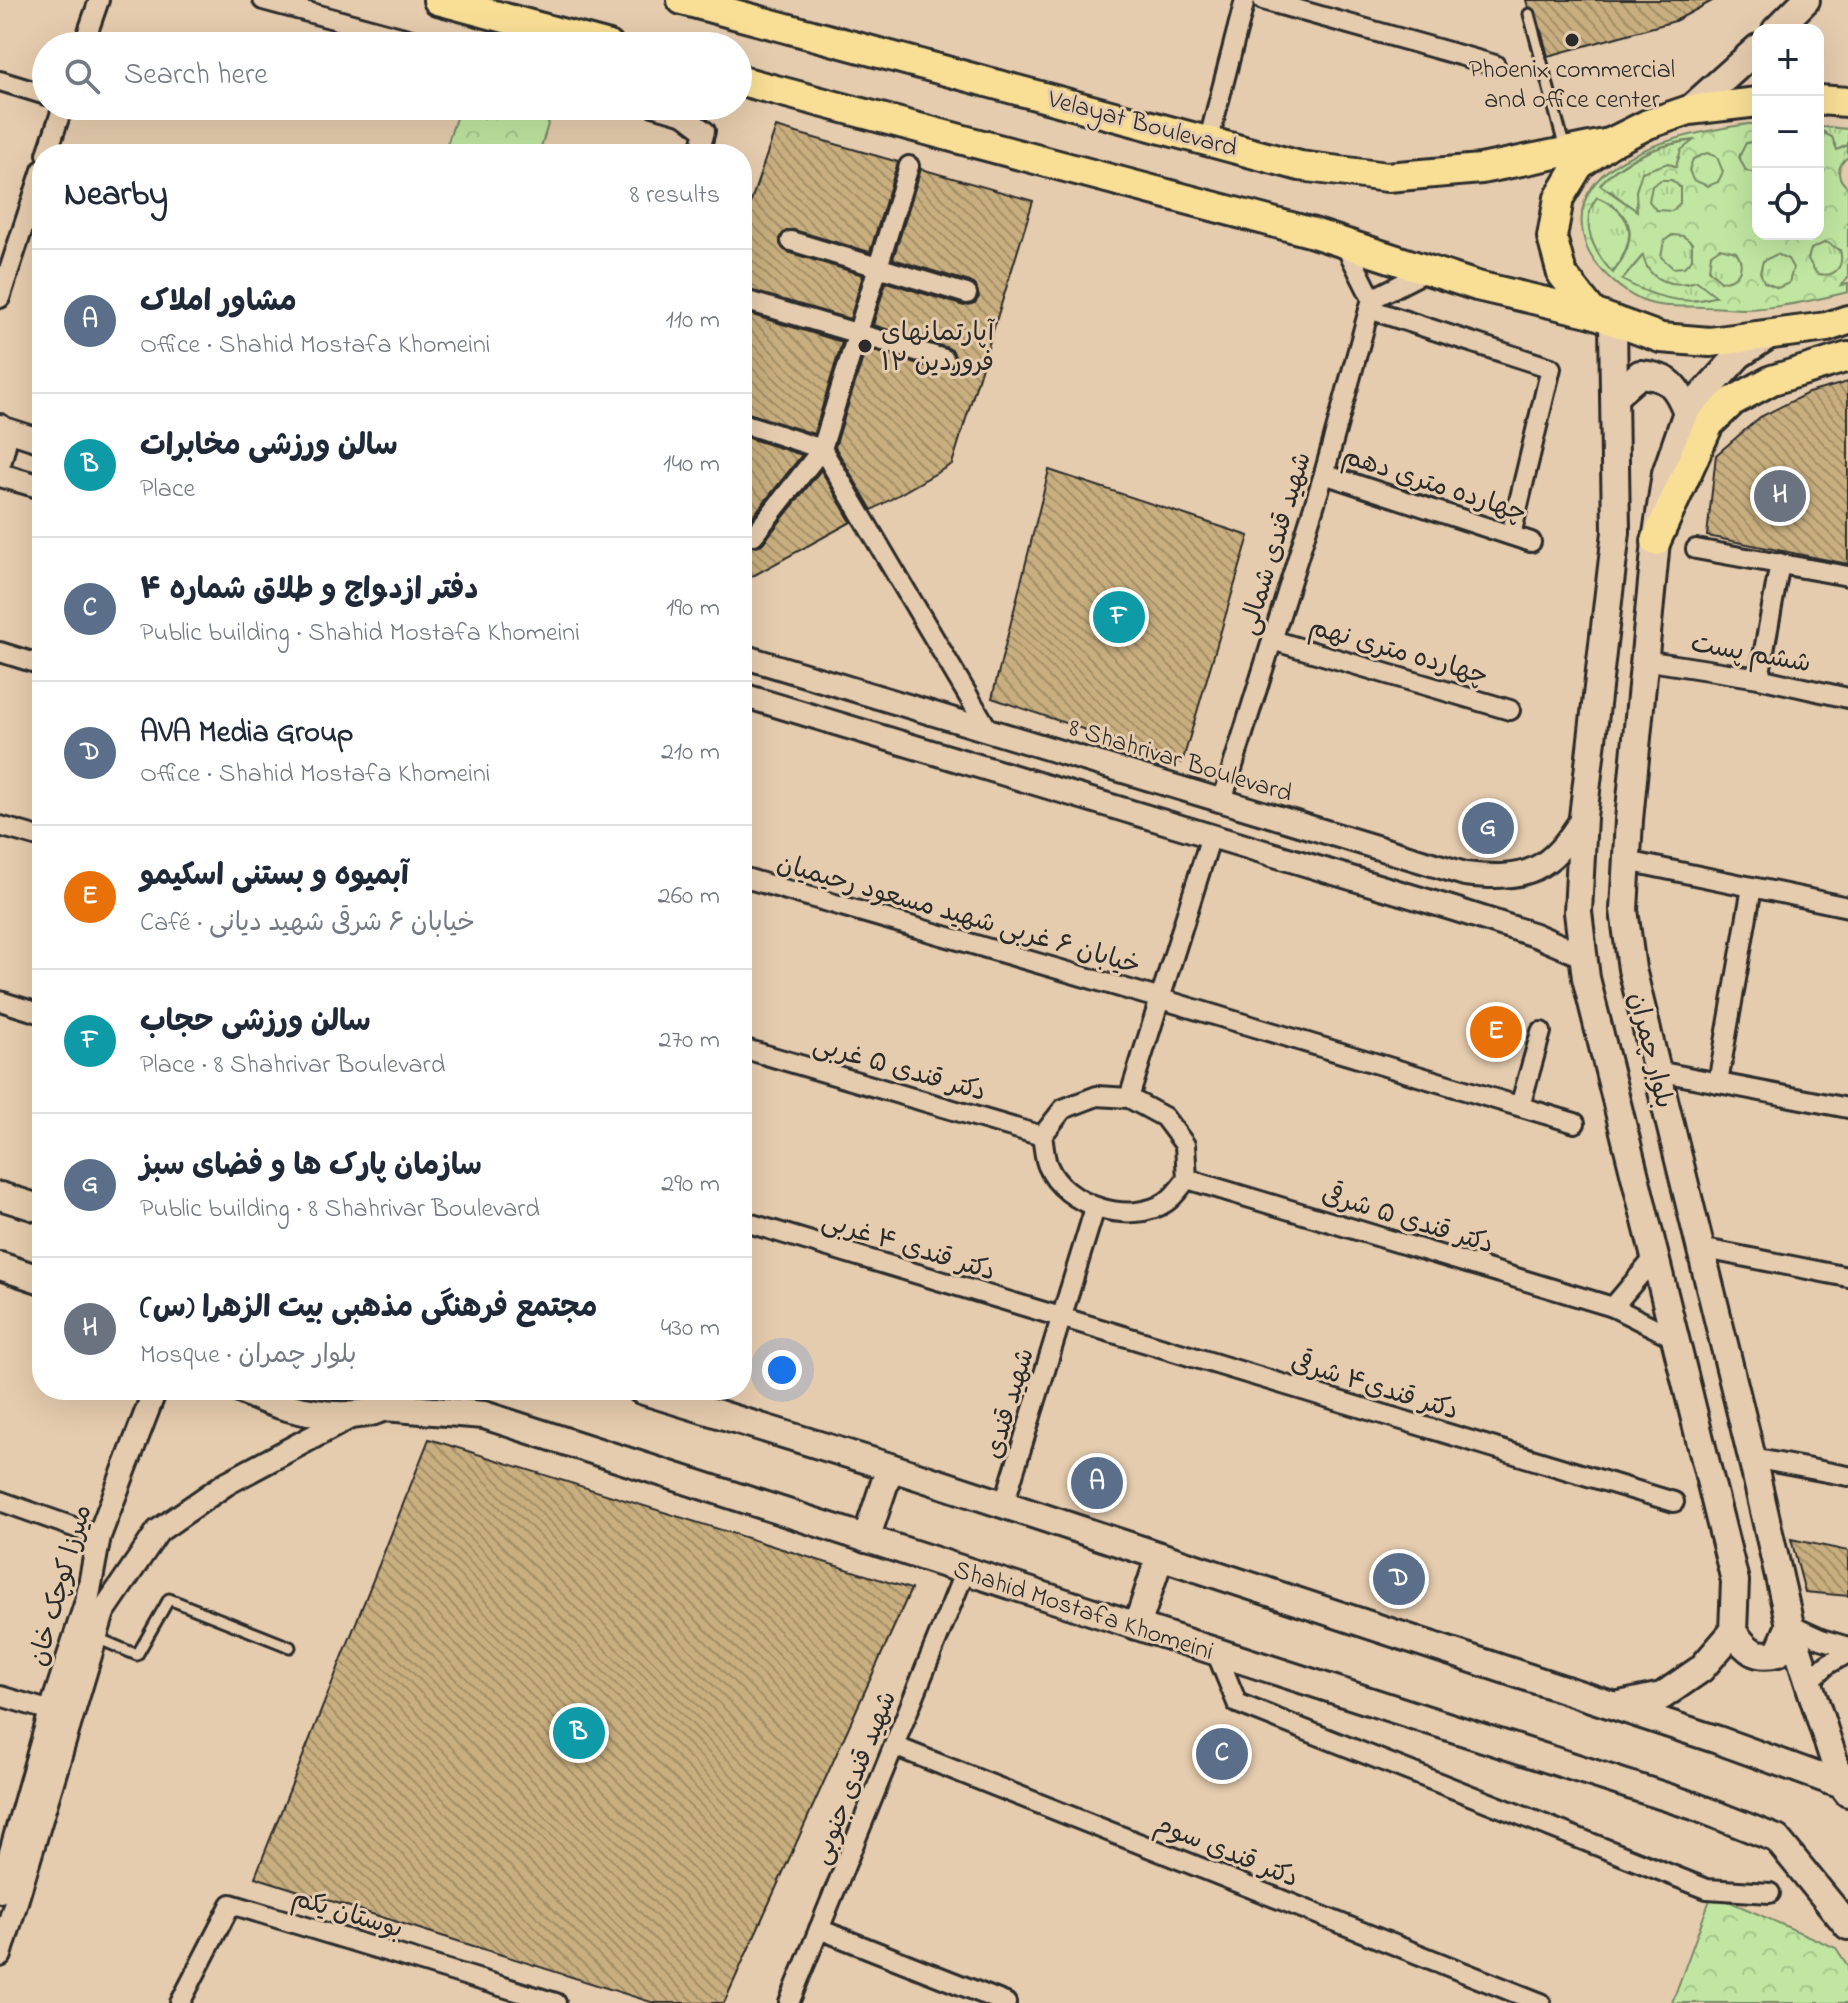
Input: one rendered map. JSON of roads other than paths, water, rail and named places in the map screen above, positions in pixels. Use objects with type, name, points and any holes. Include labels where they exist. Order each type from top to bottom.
[{"type":"main road","name":"Velayat Boulevard","points":[[682,0],[1209,139],[1300,166],[1384,177],[1481,169],[1610,143]]},
{"type":"main road","points":[[1782,24],[1806,0]]},
{"type":"main road","points":[[442,1],[556,32]]},
{"type":"main road","points":[[1689,110],[1752,53]]},
{"type":"main road","points":[[752,84],[1344,243],[1477,286],[1603,318],[1661,338],[1710,342],[1827,327],[1848,320]]},
{"type":"main road","points":[[1824,100],[1848,102]]},
{"type":"main road","points":[[1603,318],[1562,274],[1552,237],[1559,198],[1579,165],[1610,143],[1648,124],[1689,110],[1752,103]]},
{"type":"main road","name":"بلوار چمران","points":[[1603,318],[1616,395],[1616,532],[1583,817],[1578,912],[1586,978],[1735,1581],[1733,1632]]},
{"type":"main road","name":"بلوار چمران","points":[[1768,336],[1739,355],[1687,412],[1666,473],[1644,660],[1624,910],[1630,958],[1790,1625],[1807,1683],[1846,1788]]},
{"type":"main road","points":[[1656,541],[1709,424],[1733,401],[1772,380],[1848,357]]},
{"type":"main road","points":[[1616,395],[1640,374],[1661,376],[1678,390],[1687,412]]},
{"type":"main road","points":[[0,1196],[32,1206]]},
{"type":"main road","points":[[0,1266],[32,1277]]},
{"type":"main road","points":[[262,1400],[309,1413],[354,1415],[384,1407],[393,1400]]},
{"type":"main road","points":[[673,1400],[1004,1504],[1615,1706],[1846,1788]]},
{"type":"main road","name":"Shahid Mostafa Khomeini","points":[[384,1407],[484,1415],[1694,1806],[1777,1839],[1848,1926]]},
{"type":"main road","points":[[866,1539],[890,1467]]},
{"type":"main road","points":[[1137,1626],[1160,1556]]},
{"type":"main road","points":[[1615,1706],[1662,1696],[1701,1669],[1733,1632],[1746,1648],[1764,1657],[1778,1653],[1790,1625]]},
{"type":"street","points":[[88,32],[99,0]]},
{"type":"street","points":[[263,0],[382,32]]},
{"type":"street","points":[[1209,139],[1245,0]]},
{"type":"street","points":[[1263,0],[1495,65]]},
{"type":"street","points":[[0,81],[32,91]]},
{"type":"street","points":[[50,144],[58,120]]},
{"type":"street","points":[[691,120],[705,131],[702,144]]},
{"type":"street","points":[[752,534],[822,449],[909,166]]},
{"type":"street","points":[[0,298],[6,261],[32,195]]},
{"type":"street","points":[[791,241],[967,294]]},
{"type":"street","points":[[1344,243],[1370,304],[1551,368],[1511,535]]},
{"type":"street","points":[[1370,304],[1429,270]]},
{"type":"street","points":[[752,302],[944,359]]},
{"type":"street","name":"شهید قندی شمالی","points":[[1222,801],[1324,474],[1370,304]]},
{"type":"street","points":[[752,426],[822,449],[989,731]]},
{"type":"street","points":[[0,460],[4,444],[1,427],[32,438]]},
{"type":"street","name":"چهارده متری دهم","points":[[1324,474],[1531,542]]},
{"type":"street","points":[[0,475],[32,484]]},
{"type":"street","points":[[1696,549],[1848,576]]},
{"type":"street","points":[[1759,678],[1780,563]]},
{"type":"street","name":"چهارده متری نهم","points":[[1272,640],[1510,710]]},
{"type":"street","points":[[0,652],[32,662]]},
{"type":"street","name":"8 Shahrivar Boulevard","points":[[752,659],[1465,874],[1501,878],[1536,869],[1564,847],[1583,817]]},
{"type":"street","name":"ششم پست","points":[[1644,660],[1759,678],[1848,698]]},
{"type":"street","points":[[850,727],[860,692]]},
{"type":"street","points":[[752,698],[1535,935],[1584,956]]},
{"type":"street","points":[[0,826],[32,835]]},
{"type":"street","points":[[1129,1098],[1211,836]]},
{"type":"street","points":[[1328,871],[1338,836]]},
{"type":"street","points":[[1627,861],[1848,907]]},
{"type":"street","name":"خیابان ۶ غربی شهید مسعود رحیمیان","points":[[752,880],[1575,1123]]},
{"type":"street","points":[[1718,1083],[1752,887]]},
{"type":"street","points":[[0,1001],[32,1011]]},
{"type":"street","points":[[1520,1106],[1541,1032]]},
{"type":"street","name":"دکتر قندی ۵ غربی","points":[[752,1051],[1042,1136]]},
{"type":"street","points":[[1657,1071],[1848,1108]]},
{"type":"street","points":[[1097,1096],[1129,1098],[1164,1117],[1185,1145],[1187,1179],[1166,1203],[1133,1213],[1095,1208],[1069,1193],[1048,1167],[1042,1136],[1063,1109],[1097,1096]]},
{"type":"street","name":"دکتر قندی ۵ شرقی","points":[[1187,1179],[1613,1307],[1675,1338]]},
{"type":"street","name":"شهید قندی","points":[[1004,1504],[1095,1208]]},
{"type":"street","name":"دکتر قندی ۴ غربی","points":[[752,1224],[1062,1318]]},
{"type":"street","points":[[1700,1248],[1848,1277]]},
{"type":"street","points":[[1613,1307],[1655,1257]]},
{"type":"street","name":"دکتر قندی۴ شرقی","points":[[1062,1318],[1674,1502]]},
{"type":"street","name":"میرزا کوچک خان","points":[[0,1889],[51,1711],[87,1601],[99,1536],[151,1400]]},
{"type":"street","name":"میرزا کوچک خان","points":[[0,1955],[103,1612],[158,1531],[227,1483],[354,1415]]},
{"type":"street","points":[[1752,1458],[1848,1476]]},
{"type":"street","points":[[0,1501],[99,1536]]},
{"type":"street","name":"شهید قندی جنوبی","points":[[789,2003],[965,1571]]},
{"type":"street","points":[[1790,1625],[1848,1650]]},
{"type":"street","points":[[1807,1683],[1848,1650]]},
{"type":"street","points":[[1216,1652],[1237,1703],[1707,1889],[1770,1893]]},
{"type":"street","points":[[0,1696],[51,1711]]},
{"type":"street","name":"دکتر قندی سوم","points":[[894,1746],[1541,2003]]},
{"type":"street","name":"بوستان یکم","points":[[180,2003],[231,1904],[556,2003]]},
{"type":"street","points":[[819,1929],[1006,2003]]},
{"type":"lane","points":[[1529,14],[1566,152]]},
{"type":"lane","points":[[94,1637],[137,1655],[169,1599],[290,1647]]},
{"type":"place","name":"Phoenix commercial and office center","points":[[1572,40]]},
{"type":"place","name":"آپارتمانهای ۱۲ فروردین","points":[[865,346]]},
{"type":"place","name":"مجتمع فرهنگی مذهبی بیت الزهرا (س)","points":[[1780,496]]},
{"type":"place","name":"سالن ورزشی حجاب","points":[[1119,617]]},
{"type":"place","name":"سازمان پارک ها و فضای سبز","points":[[1488,828]]},
{"type":"place","name":"آبمیوه و بستنی اسکیمو","points":[[1496,1032]]},
{"type":"place","name":"مشاور املاک","points":[[1097,1483]]},
{"type":"place","name":"AVA Media Group","points":[[1399,1579]]},
{"type":"place","name":"سالن ورزشی مخابرات","points":[[579,1733]]},
{"type":"place","name":"دفتر ازدواج و طلاق شماره ۴","points":[[1222,1754]]}]
